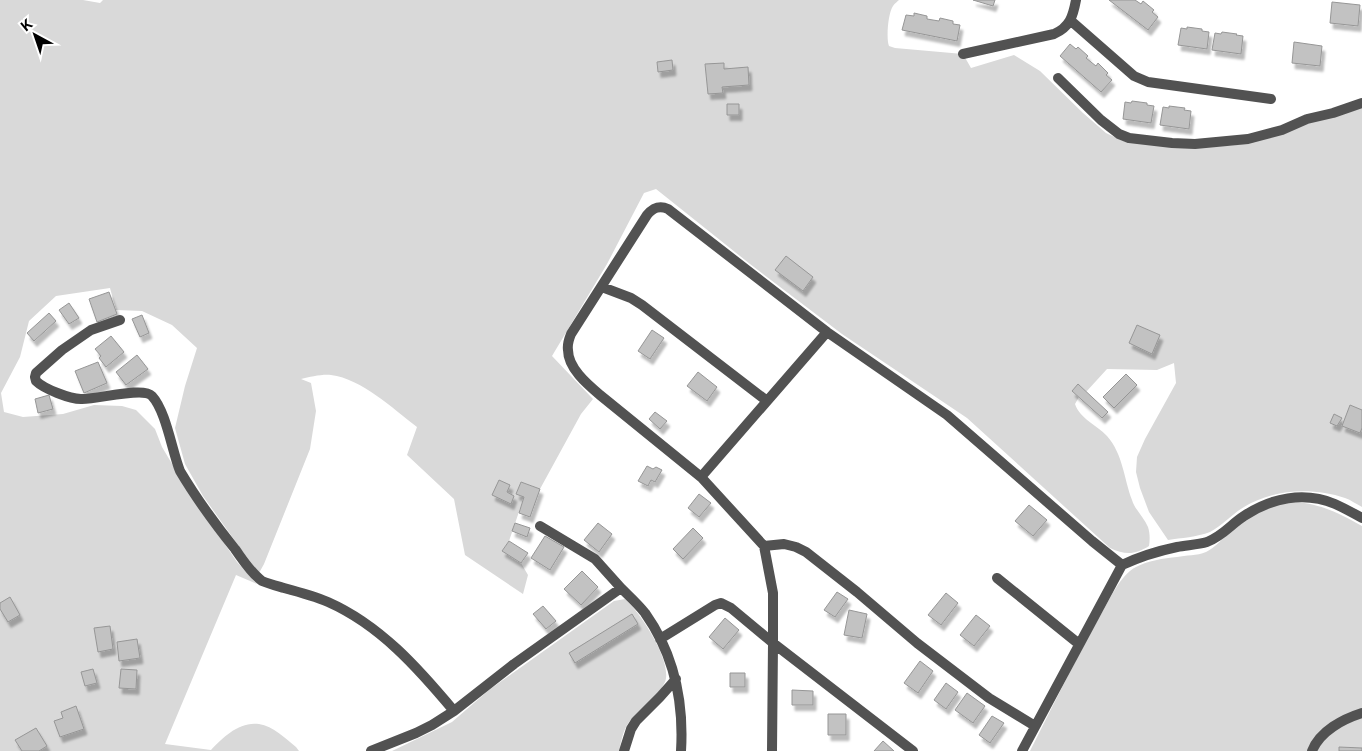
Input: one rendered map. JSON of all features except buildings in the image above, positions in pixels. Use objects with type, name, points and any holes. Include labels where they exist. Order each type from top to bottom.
[{"type":"street","points":[[962,54],[1054,34],[1061,30],[1070,20],[1076,0]]},
{"type":"street","points":[[1070,20],[1141,80],[1271,98]]},
{"type":"street","points":[[1058,78],[1101,120],[1120,134],[1129,138],[1172,143],[1194,144],[1248,139],[1282,130],[1307,119],[1333,113],[1362,103]]},
{"type":"street","points":[[772,751],[774,593],[764,546],[700,477],[586,383],[570,361],[568,352],[571,334],[647,215],[654,208],[664,207],[673,212],[827,332],[947,415],[1122,564]]},
{"type":"street","points":[[602,287],[642,305],[767,400]]},
{"type":"street","points":[[120,320],[91,330],[62,350],[36,373],[34,376],[36,381],[47,388],[80,399],[136,392],[148,393],[152,396],[162,414],[180,471],[250,570],[262,580],[322,599],[363,622],[392,644],[454,711]]},
{"type":"street","points":[[700,477],[827,332]]},
{"type":"street","points":[[1022,751],[1122,564],[1178,546],[1204,543],[1218,537],[1242,517],[1257,508],[1268,502],[1283,499],[1298,497],[1324,500],[1362,518]]},
{"type":"street","points":[[540,526],[595,559],[644,612],[671,661],[676,679],[681,720],[681,751]]},
{"type":"street","points":[[764,546],[784,544],[806,552],[917,643],[989,698],[1035,726]]},
{"type":"street","points":[[997,578],[1079,644]]},
{"type":"street","points":[[371,751],[416,733],[454,711],[514,664],[621,588]]},
{"type":"street","points":[[660,639],[715,605],[725,604],[913,751]]},
{"type":"street","points":[[624,751],[631,729],[636,721],[660,698],[676,679]]},
{"type":"street","points":[[1312,751],[1314,745],[1336,724],[1348,717],[1362,713]]},
{"type":"shaded area","points":[[0,0],[83,0],[100,3],[103,0],[899,0],[891,9],[888,32],[889,46],[963,54],[971,68],[1014,55],[1040,71],[1106,133],[1123,141],[1176,148],[1237,145],[1278,135],[1304,123],[1362,106],[1362,507],[1333,494],[1307,491],[1280,493],[1255,501],[1244,507],[1210,532],[1168,540],[1149,512],[1136,472],[1137,457],[1145,439],[1176,383],[1174,363],[1157,370],[1107,369],[1086,392],[1078,385],[1072,391],[1079,397],[1075,404],[1089,422],[1107,436],[1117,451],[1133,504],[1146,523],[1150,536],[1149,546],[1139,551],[1125,553],[1110,548],[967,418],[842,334],[656,189],[644,193],[607,264],[552,356],[593,399],[581,414],[540,489],[521,482],[516,494],[524,497],[509,541],[502,551],[521,563],[528,575],[523,594],[465,555],[454,499],[407,455],[417,427],[365,388],[354,382],[331,375],[301,379],[311,383],[316,411],[310,449],[259,573],[203,496],[185,464],[175,428],[197,348],[172,325],[142,311],[116,310],[110,288],[56,296],[29,321],[20,357],[1,393],[4,412],[23,417],[63,414],[94,405],[122,406],[136,410],[155,429],[162,447],[187,489],[237,562],[257,584],[236,575],[165,744],[211,750],[226,735],[239,727],[259,724],[279,733],[299,751],[0,751]]},
{"type":"shaded area","points":[[1294,502],[1321,507],[1362,526],[1362,751],[1030,751],[1115,589],[1130,571],[1150,561],[1206,552],[1259,511]]},
{"type":"shaded area","points":[[625,599],[639,615],[654,638],[660,650],[666,673],[662,688],[627,725],[622,736],[619,751],[392,751],[452,722],[489,690],[614,601]]}]
